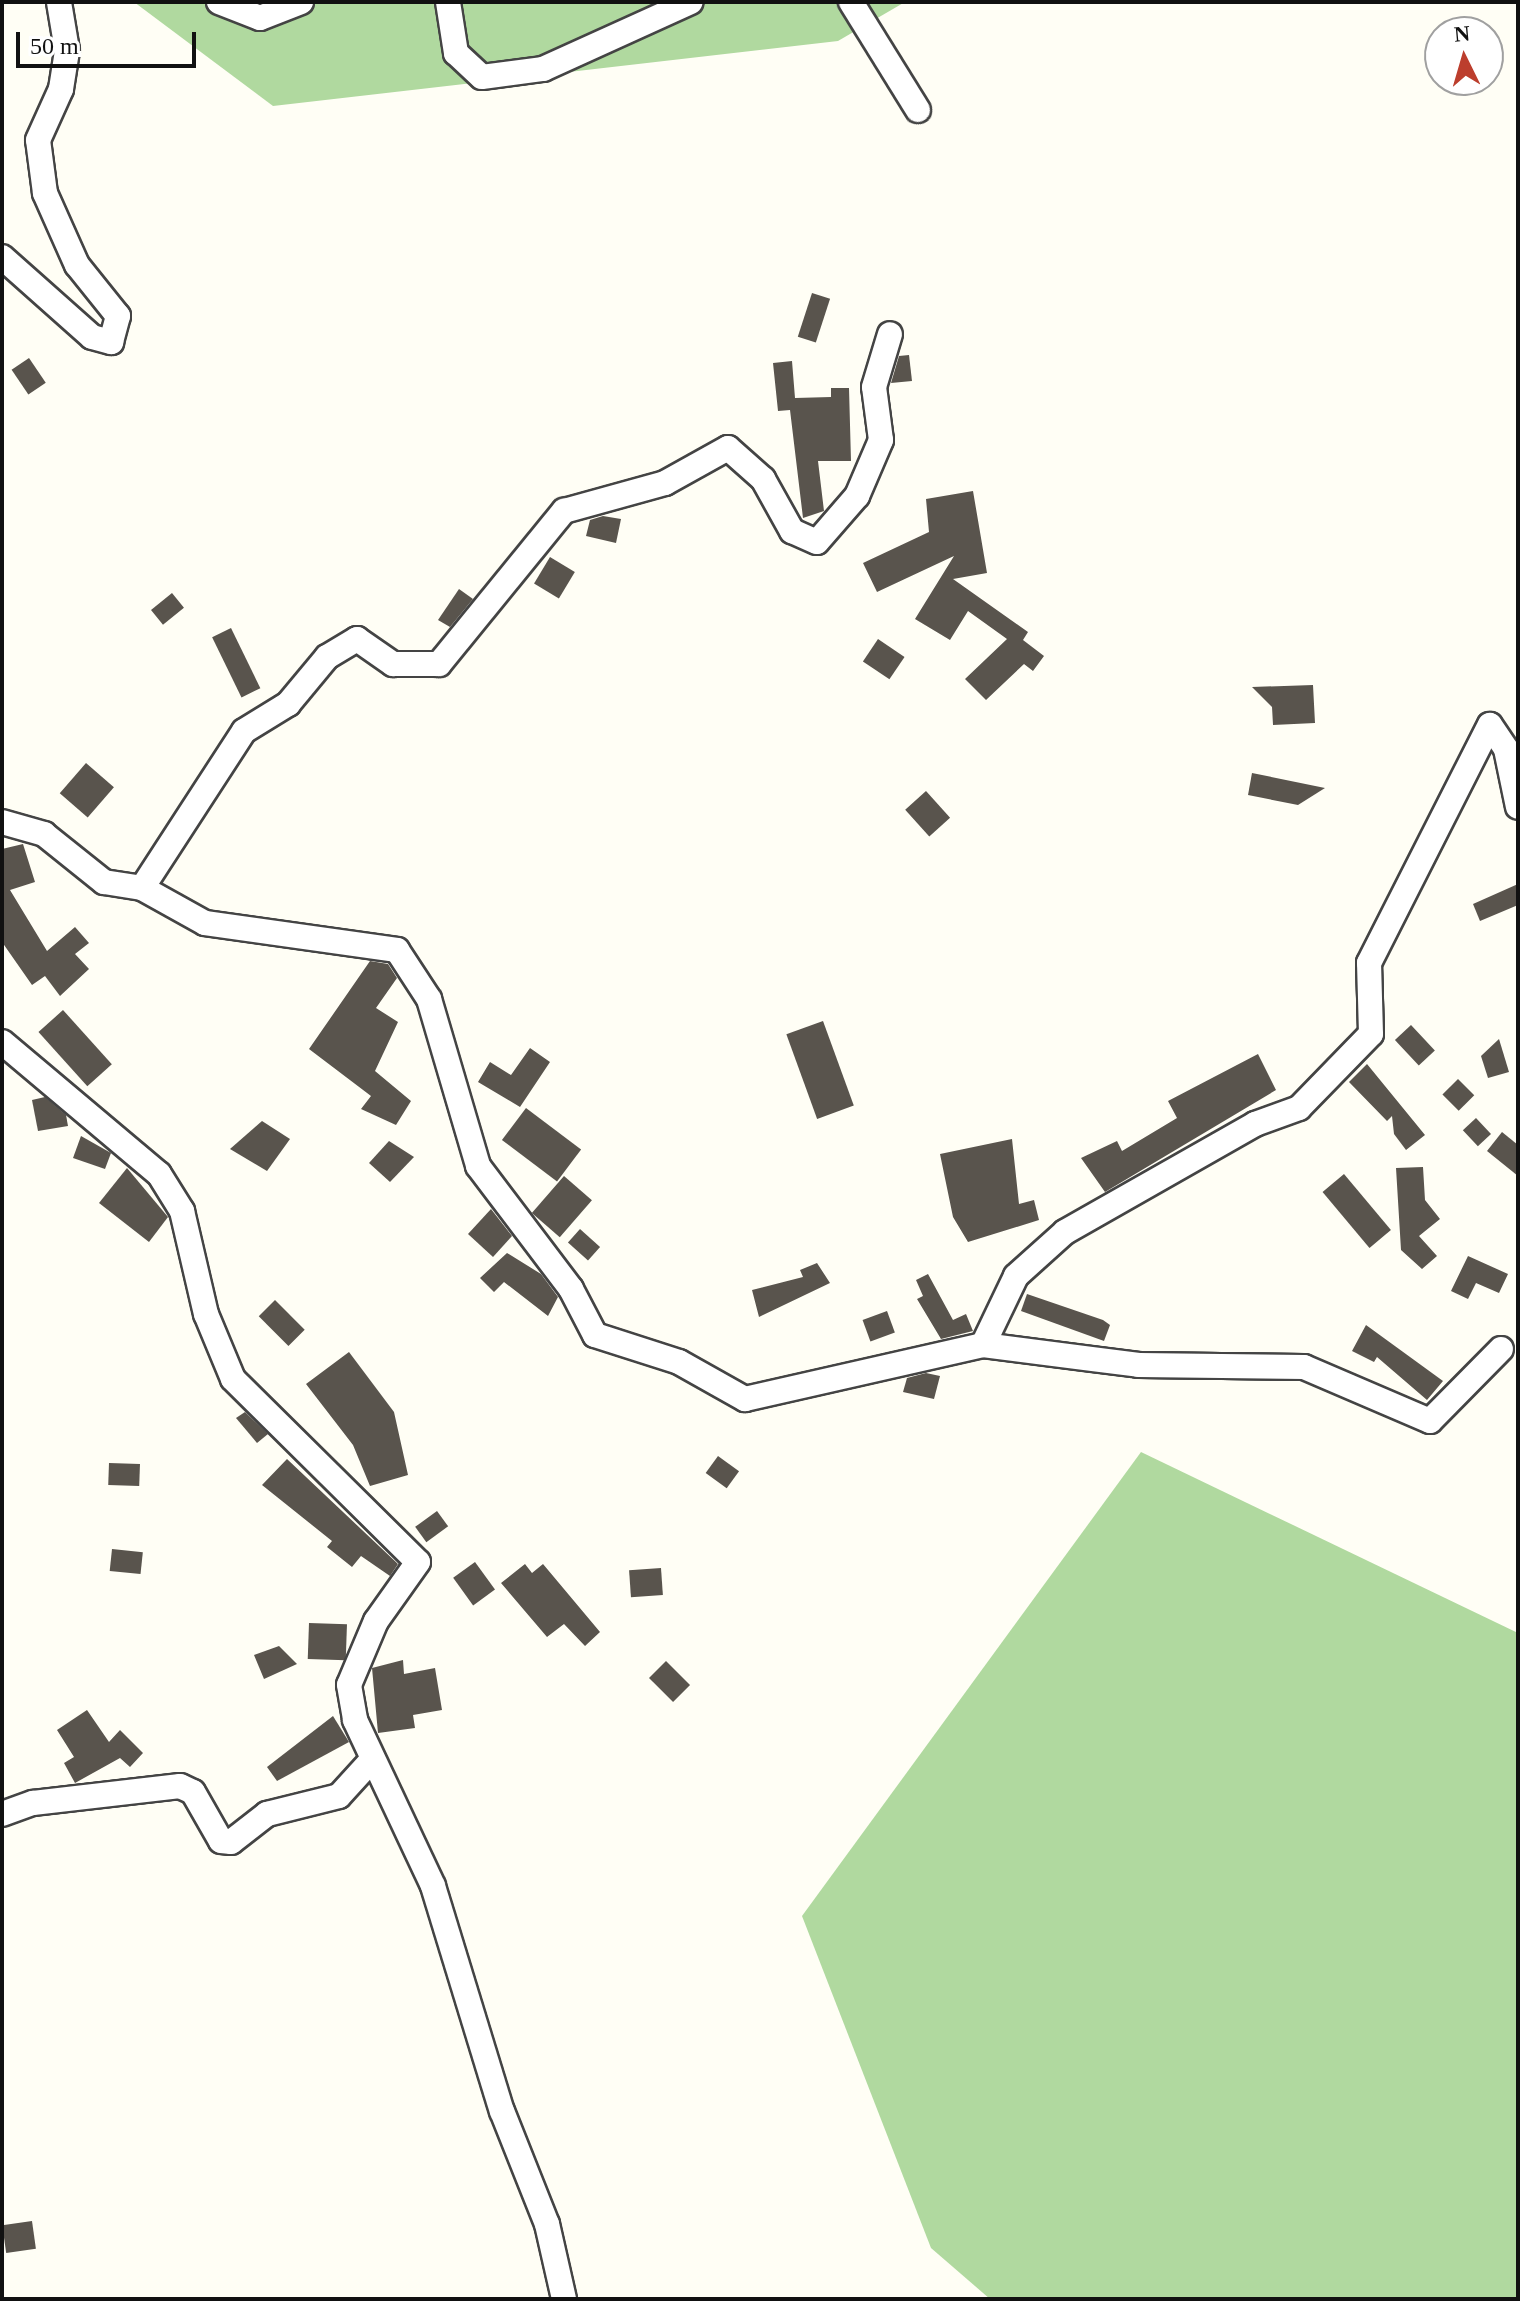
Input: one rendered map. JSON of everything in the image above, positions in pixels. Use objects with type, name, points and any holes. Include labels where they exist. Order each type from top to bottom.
[{"type":"street","points":[[2,257],[92,337],[111,342],[118,316],[77,265],[45,193],[38,140],[61,89],[67,50],[59,2]]},
{"type":"street","points":[[219,2],[260,18],[301,2]]},
{"type":"street","points":[[448,2],[456,53],[482,77],[543,69],[691,2]]},
{"type":"street","points":[[851,2],[918,110]]},
{"type":"street","points":[[142,888],[244,731],[288,704],[327,657],[357,639],[393,664],[439,664],[564,511],[665,483],[728,448],[763,479],[792,531],[817,542],[857,496],[881,440],[874,387],[890,334]]},
{"type":"street","points":[[983,1345],[1016,1276],[1065,1232],[1255,1124],[1299,1108],[1371,1034],[1369,963],[1490,725],[1506,749],[1518,807]]},
{"type":"street","points":[[2,822],[44,834],[104,882],[142,888],[205,923],[397,950],[429,999],[478,1166],[571,1289],[595,1335],[679,1362],[745,1399],[983,1345],[1139,1365],[1304,1367],[1430,1421],[1501,1349]]},
{"type":"street","points":[[2,1042],[159,1174],[182,1211],[206,1314],[233,1379],[418,1562],[376,1621],[349,1685],[369,1763],[433,1886],[502,2111],[547,2224],[564,2299]]},
{"type":"street","points":[[2,1814],[180,1786],[193,1792],[221,1841],[231,1842],[267,1814],[339,1796],[369,1763]]},
{"type":"green space","points":[[134,2],[905,2],[838,41],[273,106]]},
{"type":"green space","points":[[1141,1452],[1518,1633],[1518,2299],[990,2299],[931,2248],[802,1916]]},
{"type":"building","points":[[812,293],[830,299],[816,343],[798,337]]},
{"type":"building","points":[[909,355],[912,381],[891,383],[899,356]]},
{"type":"building","points":[[29,358],[46,383],[28,395],[12,370]]},
{"type":"building","points":[[792,361],[795,398],[831,397],[831,388],[849,388],[851,461],[818,461],[824,511],[803,518],[790,410],[778,411],[773,363]]},
{"type":"building","points":[[973,491],[987,573],[953,579],[1028,632],[1023,640],[1044,656],[1033,671],[1024,664],[986,700],[965,679],[1007,639],[968,611],[950,640],[915,619],[954,556],[877,592],[863,563],[929,532],[926,499]]},
{"type":"building","points":[[603,516],[621,519],[616,543],[586,536],[590,520]]},
{"type":"building","points":[[550,557],[575,572],[559,599],[534,584]]},
{"type":"building","points":[[459,589],[473,599],[450,627],[438,620]]},
{"type":"building","points":[[172,593],[184,608],[163,625],[151,610]]},
{"type":"building","points":[[231,628],[260,688],[241,697],[212,637]]},
{"type":"building","points":[[878,639],[905,657],[889,679],[863,661]]},
{"type":"building","points":[[1313,685],[1315,723],[1273,725],[1272,707],[1252,687]]},
{"type":"building","points":[[86,763],[114,787],[88,817],[60,793]]},
{"type":"building","points":[[1252,773],[1325,788],[1298,805],[1248,795]]},
{"type":"building","points":[[926,791],[950,818],[929,836],[905,810]]},
{"type":"building","points":[[23,844],[35,882],[10,890],[47,951],[75,927],[89,943],[75,954],[89,969],[60,996],[45,976],[32,985],[2,942],[2,849]]},
{"type":"building","points":[[1518,884],[1518,905],[1480,921],[1473,904]]},
{"type":"building","points":[[370,961],[388,964],[397,978],[376,1008],[398,1022],[375,1071],[411,1101],[396,1125],[361,1109],[371,1096],[309,1049]]},
{"type":"building","points":[[63,1010],[112,1064],[87,1086],[38,1032]]},
{"type":"building","points":[[823,1021],[854,1106],[817,1119],[786,1034]]},
{"type":"building","points":[[1411,1025],[1435,1051],[1419,1066],[1395,1040]]},
{"type":"building","points":[[1499,1039],[1509,1072],[1488,1078],[1481,1056]]},
{"type":"building","points":[[530,1048],[550,1062],[520,1107],[478,1082],[490,1062],[511,1075]]},
{"type":"building","points":[[1258,1054],[1276,1090],[1105,1192],[1081,1158],[1117,1141],[1122,1151],[1177,1118],[1168,1101]]},
{"type":"building","points":[[1367,1064],[1425,1135],[1406,1150],[1394,1134],[1392,1116],[1387,1121],[1349,1082]]},
{"type":"building","points":[[1458,1079],[1474,1095],[1459,1111],[1442,1095]]},
{"type":"building","points":[[45,1097],[66,1115],[68,1126],[38,1131],[32,1100]]},
{"type":"building","points":[[526,1108],[581,1150],[557,1181],[502,1140]]},
{"type":"building","points":[[1476,1118],[1491,1134],[1478,1146],[1463,1130]]},
{"type":"building","points":[[262,1121],[290,1139],[267,1171],[230,1149]]},
{"type":"building","points":[[1502,1132],[1518,1145],[1518,1176],[1487,1151]]},
{"type":"building","points":[[81,1136],[111,1153],[105,1169],[73,1158]]},
{"type":"building","points":[[1012,1139],[1019,1204],[1034,1200],[1039,1220],[968,1242],[953,1217],[940,1154]]},
{"type":"building","points":[[389,1141],[414,1157],[390,1182],[369,1163]]},
{"type":"building","points":[[1423,1167],[1425,1200],[1440,1219],[1419,1236],[1437,1256],[1422,1269],[1401,1250],[1396,1168]]},
{"type":"building","points":[[127,1168],[168,1217],[149,1242],[99,1203]]},
{"type":"building","points":[[1344,1174],[1391,1230],[1369,1248],[1323,1192]]},
{"type":"building","points":[[564,1176],[592,1200],[560,1237],[532,1213]]},
{"type":"building","points":[[491,1209],[512,1236],[493,1257],[468,1234]]},
{"type":"building","points":[[580,1229],[600,1247],[588,1260],[568,1242]]},
{"type":"building","points":[[507,1253],[541,1274],[558,1297],[548,1316],[504,1282],[494,1292],[480,1278]]},
{"type":"building","points":[[1468,1256],[1508,1274],[1499,1293],[1476,1283],[1468,1299],[1451,1291]]},
{"type":"building","points":[[817,1263],[830,1283],[759,1317],[752,1290],[803,1277],[800,1270]]},
{"type":"building","points":[[928,1274],[953,1320],[966,1314],[973,1331],[941,1339],[917,1299],[923,1296],[916,1280]]},
{"type":"building","points":[[1027,1294],[1103,1320],[1110,1325],[1104,1341],[1021,1311]]},
{"type":"building","points":[[275,1300],[305,1330],[288,1346],[259,1316]]},
{"type":"building","points":[[887,1311],[895,1333],[870,1342],[863,1320]]},
{"type":"building","points":[[1366,1325],[1443,1381],[1427,1400],[1377,1357],[1374,1362],[1352,1351]]},
{"type":"building","points":[[349,1352],[394,1412],[408,1475],[370,1486],[353,1445],[306,1384]]},
{"type":"building","points":[[926,1373],[940,1376],[934,1399],[903,1392],[907,1378]]},
{"type":"building","points":[[245,1412],[268,1434],[257,1443],[236,1418]]},
{"type":"building","points":[[718,1456],[739,1471],[727,1488],[706,1473]]},
{"type":"building","points":[[287,1459],[398,1564],[390,1576],[361,1556],[352,1567],[327,1547],[332,1541],[262,1485]]},
{"type":"building","points":[[109,1463],[140,1464],[139,1486],[108,1485]]},
{"type":"building","points":[[437,1511],[448,1526],[426,1542],[415,1527]]},
{"type":"building","points":[[112,1549],[143,1552],[141,1574],[110,1571]]},
{"type":"building","points":[[475,1562],[495,1590],[473,1605],[453,1578]]},
{"type":"building","points":[[525,1564],[532,1573],[543,1564],[600,1632],[585,1646],[564,1624],[547,1637],[501,1583]]},
{"type":"building","points":[[661,1568],[663,1595],[631,1597],[629,1570]]},
{"type":"building","points":[[309,1623],[347,1624],[346,1660],[308,1659]]},
{"type":"building","points":[[279,1646],[297,1664],[264,1679],[254,1655]]},
{"type":"building","points":[[403,1660],[404,1674],[435,1668],[442,1710],[413,1715],[415,1728],[378,1733],[372,1668]]},
{"type":"building","points":[[666,1661],[690,1685],[673,1702],[649,1678]]},
{"type":"building","points":[[87,1710],[109,1742],[120,1730],[143,1753],[130,1767],[120,1758],[75,1783],[64,1763],[74,1757],[57,1730]]},
{"type":"building","points":[[333,1716],[349,1742],[277,1781],[267,1767]]},
{"type":"building","points":[[32,2221],[36,2249],[6,2253],[2,2225]]}]
